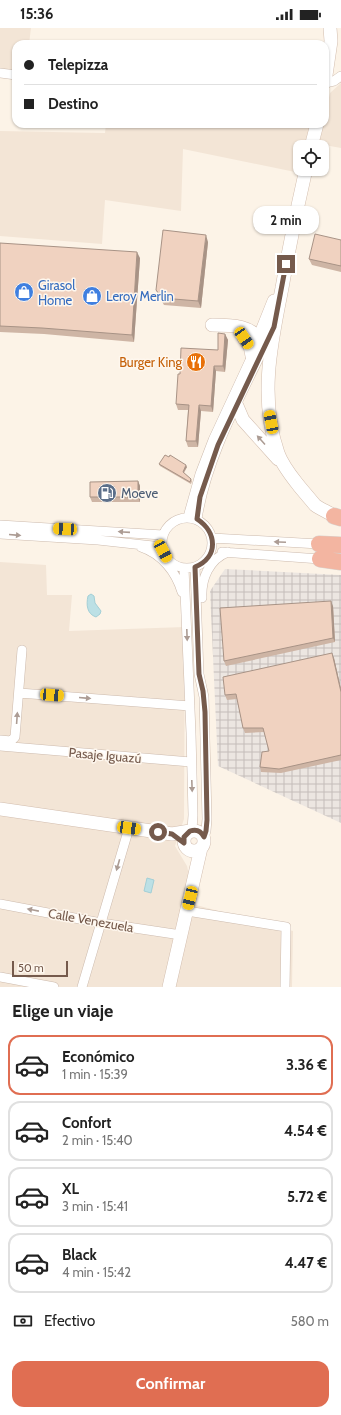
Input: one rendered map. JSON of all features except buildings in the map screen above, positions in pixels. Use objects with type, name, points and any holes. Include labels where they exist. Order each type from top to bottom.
[{"type":"highway","points":[[320,552],[341,545]]},
{"type":"highway","points":[[320,552],[341,562]]},
{"type":"street","points":[[329,49],[330,28]]},
{"type":"street","points":[[0,73],[12,74]]},
{"type":"street","points":[[329,82],[334,81],[341,76]]},
{"type":"street","points":[[313,140],[316,128]]},
{"type":"street","points":[[192,518],[218,445],[236,406],[269,325],[284,275],[305,176]]},
{"type":"street","points":[[256,356],[250,346],[251,335],[256,328],[269,325]]},
{"type":"street","points":[[269,325],[271,343],[268,377],[269,412],[278,454],[287,470]]},
{"type":"street","points":[[192,518],[200,474],[213,440],[256,356]]},
{"type":"street","points":[[236,406],[243,420],[316,505],[337,517]]},
{"type":"street","points":[[180,518],[192,518],[204,524],[209,530],[212,538],[211,551],[204,562],[195,567],[184,568],[173,564],[167,558],[162,547],[163,535],[173,522],[180,518]]},
{"type":"street","points":[[0,525],[163,535]]},
{"type":"street","points":[[0,534],[98,540],[162,547]]},
{"type":"street","points":[[212,538],[320,552]]},
{"type":"street","points":[[132,544],[144,548],[166,563],[174,573],[179,583],[186,608]]},
{"type":"street","points":[[211,551],[320,552]]},
{"type":"street","points":[[193,840],[207,824],[202,584],[208,568],[216,559],[228,552]]},
{"type":"street","points":[[195,567],[199,674],[204,697]]},
{"type":"street","points":[[169,987],[196,872],[193,840],[191,733],[184,568]]},
{"type":"street","points":[[0,740],[11,741],[15,737],[22,650]]},
{"type":"street","points":[[19,693],[190,706]]},
{"type":"street","name":"Pasaje Iguazú","points":[[0,746],[191,762]]},
{"type":"street","points":[[0,810],[172,834],[193,840]]},
{"type":"street","points":[[82,987],[129,828]]},
{"type":"street","name":"Calle Venezuela","points":[[0,904],[101,923],[182,935]]},
{"type":"street","points":[[187,911],[286,927],[285,987]]},
{"type":"street","points":[[0,977],[54,987]]},
{"type":"shaded area","points":[[0,28],[31,28],[30,40],[12,40],[12,72],[0,74]]},
{"type":"shaded area","points":[[341,83],[341,148],[329,146],[329,140],[320,140],[322,128],[329,128],[330,93]]},
{"type":"shaded area","points":[[106,128],[311,128],[308,140],[293,140],[293,172],[183,149],[181,211],[105,200],[102,244],[0,236],[0,131],[105,133]]},
{"type":"shaded area","points":[[0,562],[46,565],[47,595],[72,595],[69,631],[185,627],[184,819],[175,846],[187,866],[196,905],[293,931],[292,987],[0,987]]},
{"type":"shaded area","points":[[225,569],[341,575],[341,823],[218,766],[210,591]]},
{"type":"water","points":[[91,594],[94,596],[95,603],[101,611],[96,617],[91,614],[88,609],[88,596]]},
{"type":"water","points":[[147,878],[154,880],[151,893],[144,891]]},
{"type":"place","name":"Girasol Home","points":[[24,292]]},
{"type":"place","name":"Leroy Merlin","points":[[92,296]]},
{"type":"place","name":"Burger King","points":[[196,362]]},
{"type":"place","name":"Moeve","points":[[107,493]]},
{"type":"route","points":[[158,832],[172,834],[184,843],[184,837],[190,831],[197,831],[204,837],[206,831],[204,697],[199,674],[195,567],[204,562],[209,555],[212,547],[212,538],[209,530],[197,519],[200,497],[218,445],[274,327],[286,264]]}]
